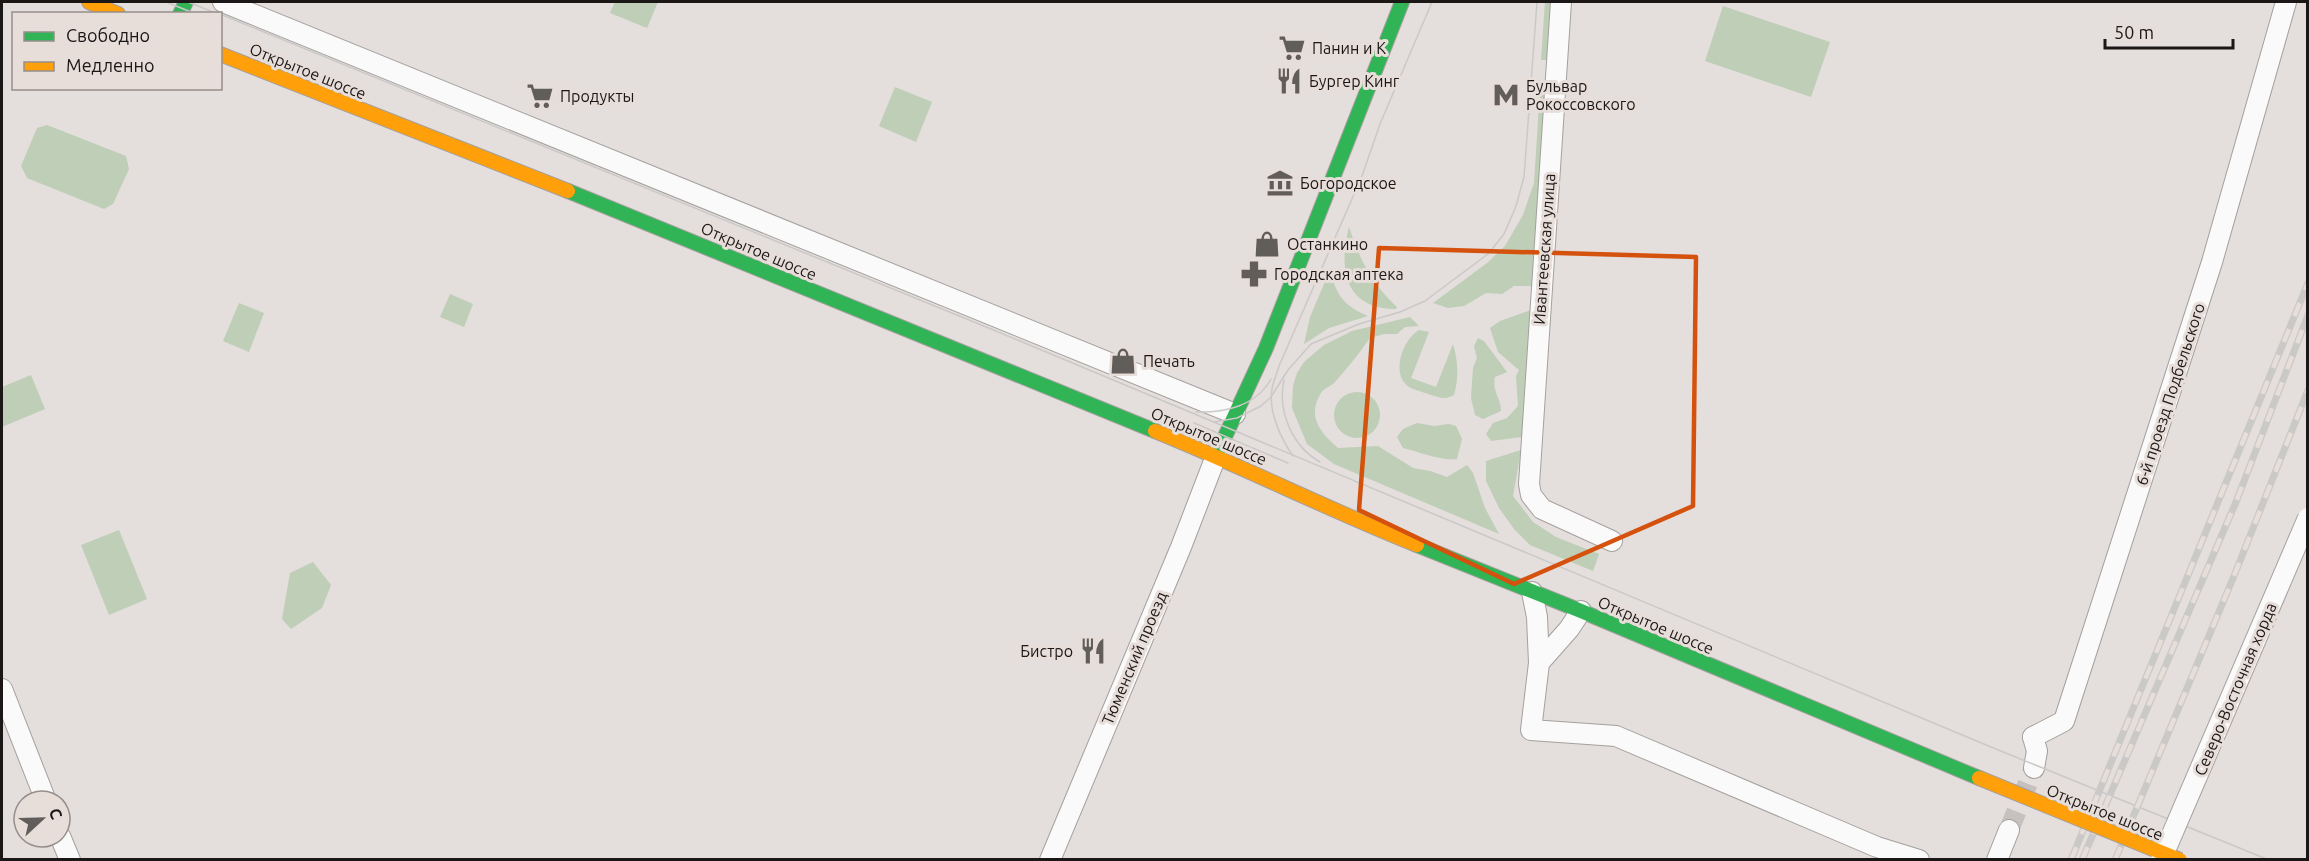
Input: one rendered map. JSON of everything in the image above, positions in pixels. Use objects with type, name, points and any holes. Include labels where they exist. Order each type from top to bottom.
[{"type":"main road","points":[[88,2],[113,12]]},
{"type":"main road","points":[[1216,456],[1266,348],[1402,2]]},
{"type":"main road","name":"Открытое шоссе","points":[[222,55],[676,234],[1216,456],[1362,523],[1581,611],[2180,860]]},
{"type":"street","points":[[224,2],[1235,414]]},
{"type":"street","name":"Ивантеевская улица","points":[[1562,2],[1529,484],[1532,495],[1542,510],[1612,541]]},
{"type":"street","name":"6-й проезд Подбельского","points":[[2034,768],[2037,751],[2028,731],[2064,721],[2212,262],[2286,2]]},
{"type":"street","name":"Тюменский проезд","points":[[1050,860],[1181,547],[1216,456]]},
{"type":"street","name":"Северо-Восточная хорда","points":[[2161,860],[2307,518]]},
{"type":"street","points":[[1532,592],[1537,617],[1539,663],[1531,730],[1616,736],[1877,847],[1919,860]]},
{"type":"street","points":[[1539,663],[1569,629],[1581,611]]},
{"type":"street","points":[[2,689],[41,789]]},
{"type":"street","points":[[1997,860],[2009,830]]},
{"type":"highlighted area","points":[[1379,248],[1696,257],[1693,506],[1514,584],[1359,510]]},
{"type":"green space","points":[[615,2],[658,2],[647,28],[610,13]]},
{"type":"green space","points":[[1545,2],[1553,2],[1548,60],[1541,60]]},
{"type":"green space","points":[[1723,6],[1830,42],[1811,97],[1705,61]]},
{"type":"green space","points":[[895,87],[932,102],[916,142],[879,126]]},
{"type":"green space","points":[[1540,90],[1546,91],[1532,286],[1514,286],[1502,294],[1486,293],[1464,306],[1448,308],[1433,303],[1487,263],[1505,246],[1523,215],[1534,183]]},
{"type":"green space","points":[[47,125],[126,156],[129,169],[113,204],[104,209],[27,178],[21,166],[37,128]]},
{"type":"green space","points":[[1349,227],[1367,270],[1380,289],[1397,307],[1396,309],[1379,307],[1366,302],[1349,284],[1345,258]]},
{"type":"green space","points":[[1330,270],[1342,299],[1368,316],[1329,328],[1304,344],[1310,317]]},
{"type":"green space","points":[[450,294],[473,304],[464,327],[440,317]]},
{"type":"green space","points":[[239,303],[264,313],[249,352],[223,341]]},
{"type":"green space","points":[[1534,309],[1522,437],[1491,441],[1486,434],[1493,423],[1507,418],[1518,406],[1516,376],[1519,370],[1498,352],[1490,328],[1500,321]]},
{"type":"green space","points":[[1410,317],[1419,326],[1405,327],[1397,334],[1384,334],[1370,338],[1335,382],[1322,391],[1317,402],[1315,417],[1321,430],[1338,448],[1378,446],[1413,468],[1447,477],[1467,465],[1473,473],[1485,508],[1499,534],[1334,464],[1307,444],[1292,408],[1293,386],[1297,373],[1304,362],[1324,345],[1352,331]]},
{"type":"green space","points":[[1419,330],[1429,332],[1411,378],[1436,387],[1453,344],[1457,370],[1454,395],[1446,398],[1439,397],[1411,388],[1403,381],[1400,374],[1401,357],[1408,341]]},
{"type":"green space","points":[[1478,338],[1484,341],[1507,372],[1495,377],[1501,411],[1483,419],[1475,415],[1471,398],[1473,368],[1477,358],[1474,346]]},
{"type":"green space","points":[[31,375],[45,409],[2,427],[2,387]]},
{"type":"green space","points":[[1357,392],[1373,399],[1380,415],[1373,431],[1357,438],[1341,431],[1334,415],[1341,399]]},
{"type":"green space","points":[[1417,423],[1456,426],[1462,439],[1457,459],[1437,457],[1403,448],[1397,437],[1403,429]]},
{"type":"green space","points":[[1521,450],[1513,496],[1533,522],[1556,537],[1599,554],[1593,571],[1530,545],[1514,529],[1499,508],[1486,481],[1486,461]]},
{"type":"green space","points":[[119,530],[147,599],[109,615],[81,545]]},
{"type":"green space","points":[[313,562],[331,585],[322,608],[291,629],[282,619],[290,573]]},
{"type":"tunnel","points":[[2009,830],[2034,768]]},
{"type":"tram line","points":[[166,2],[191,12]]},
{"type":"tram line","points":[[188,2],[213,12]]},
{"type":"tram line","points":[[1293,456],[1280,433],[1274,415],[1271,397],[1273,384],[1362,176],[1380,124],[1432,2]]},
{"type":"tram line","points":[[1214,422],[1237,418],[1261,406],[1271,397],[1288,370],[1311,344],[1425,301],[1488,254],[1504,234],[1516,206],[1524,177],[1537,2]]},
{"type":"tram line","points":[[222,15],[996,331],[1991,747],[2269,860]]},
{"type":"tram line","points":[[1196,412],[1218,411],[1239,406],[1257,396],[1271,379]]},
{"type":"tram line","points":[[1284,380],[1283,404],[1289,427],[1302,447],[1320,462]]},
{"type":"tram line","points":[[1194,423],[1288,463]]},
{"type":"railway","points":[[2071,860],[2308,283]]},
{"type":"railway","points":[[2082,860],[2236,502],[2308,315]]},
{"type":"railway","points":[[2115,860],[2234,576],[2308,390]]},
{"type":"traffic: fast","points":[[181,12],[186,2]]},
{"type":"traffic: fast","points":[[1216,456],[1266,348],[1402,2]]},
{"type":"traffic: fast","points":[[568,191],[1155,431]]},
{"type":"traffic: fast","points":[[1417,545],[1581,611],[1979,778]]},
{"type":"traffic: slow","points":[[89,2],[113,12]]},
{"type":"traffic: slow","points":[[222,55],[568,191]]},
{"type":"traffic: slow","points":[[1155,431],[1417,545]]},
{"type":"traffic: slow","points":[[1979,778],[2180,860]]},
{"type":"place","name":"Панин и К","points":[[1292,48]]},
{"type":"place","name":"Бургер Кинг","points":[[1289,81]]},
{"type":"place","name":"Бульвар Рокоссовского","points":[[1506,95]]},
{"type":"place","name":"Продукты","points":[[540,96]]},
{"type":"place","name":"Богородское","points":[[1280,183]]},
{"type":"place","name":"Останкино","points":[[1267,244]]},
{"type":"place","name":"Городская аптека","points":[[1254,274]]},
{"type":"place","name":"Печать","points":[[1123,361]]},
{"type":"place","name":"Бистро","points":[[1093,651]]}]
